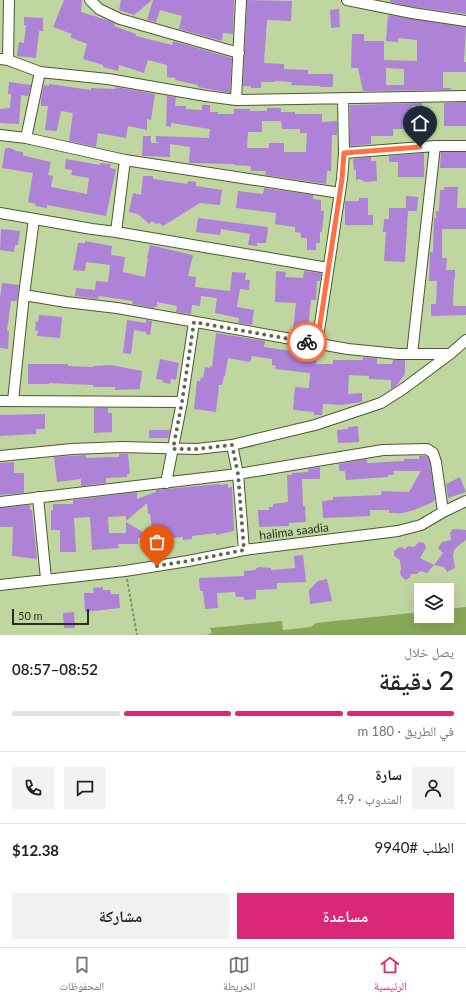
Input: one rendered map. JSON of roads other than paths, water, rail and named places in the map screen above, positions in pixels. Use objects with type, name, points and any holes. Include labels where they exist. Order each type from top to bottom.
[{"type":"street","points":[[9,0],[4,60],[40,72],[108,79],[236,100],[466,96]]},
{"type":"street","points":[[90,0],[99,9],[120,19],[239,52]]},
{"type":"street","points":[[236,100],[241,0]]},
{"type":"street","points":[[347,0],[412,13],[466,21]]},
{"type":"street","points":[[26,138],[40,72]]},
{"type":"street","points":[[317,344],[340,193],[344,153],[343,98]]},
{"type":"street","points":[[0,135],[26,138],[125,160],[340,193]]},
{"type":"street","points":[[344,153],[435,146],[466,146]]},
{"type":"street","points":[[412,354],[435,146]]},
{"type":"street","points":[[116,232],[125,160]]},
{"type":"street","points":[[0,212],[328,268]]},
{"type":"street","points":[[13,401],[24,295],[34,219]]},
{"type":"street","points":[[24,295],[117,308],[355,350],[398,354],[450,354]]},
{"type":"street","points":[[166,483],[182,402],[194,322]]},
{"type":"street","points":[[0,456],[72,449],[122,447],[196,449],[232,445],[315,425],[380,403],[403,389],[450,354],[466,340]]},
{"type":"street","points":[[0,401],[182,402]]},
{"type":"street","points":[[232,445],[238,474],[244,550]]},
{"type":"street","points":[[0,502],[238,474],[383,450],[427,449],[433,452],[436,462],[443,512]]},
{"type":"street","points":[[38,497],[46,580]]},
{"type":"street","name":"halima saadia","points":[[0,586],[125,571],[244,550],[398,531],[421,525],[466,501]]}]
